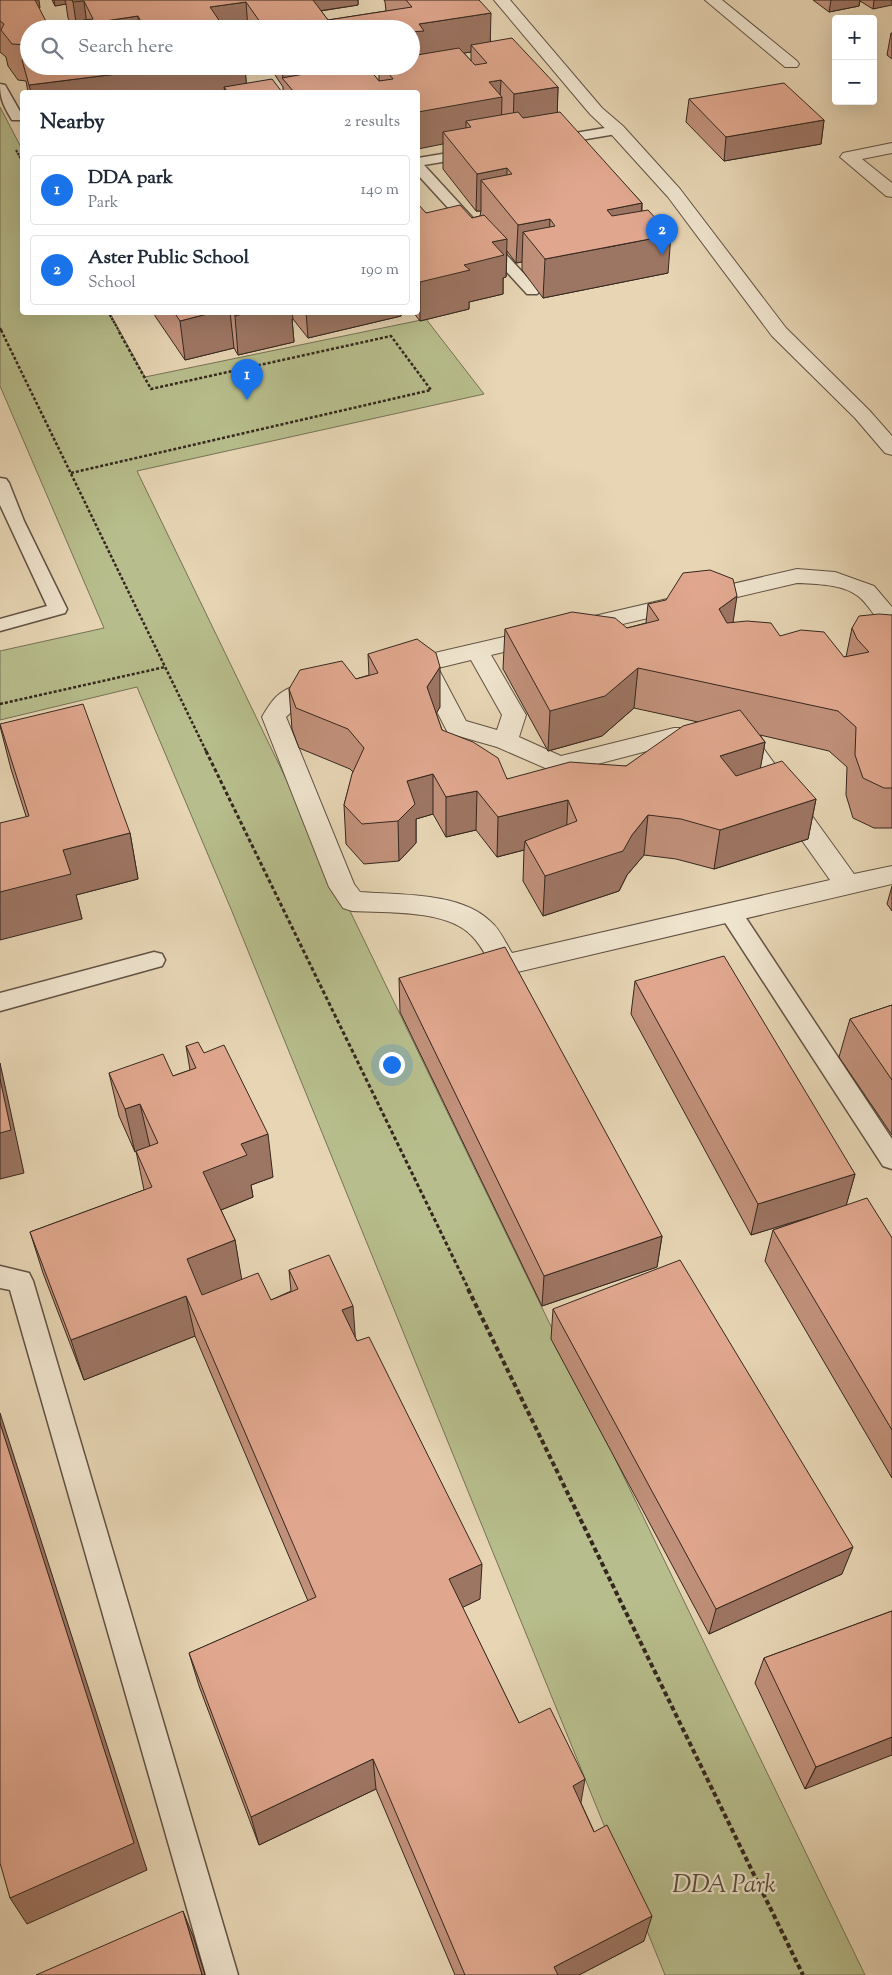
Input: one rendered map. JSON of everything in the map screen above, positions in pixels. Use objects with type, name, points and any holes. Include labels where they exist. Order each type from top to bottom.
[{"type":"street","points":[[502,0],[596,112],[617,130],[674,193],[779,332],[862,414],[892,449]]},
{"type":"street","points":[[713,0],[791,64]]},
{"type":"street","points":[[892,148],[849,157],[892,192]]},
{"type":"street","points":[[377,675],[797,576],[835,579],[866,591],[892,621]]},
{"type":"street","points":[[477,651],[514,715],[506,741]]},
{"type":"street","points":[[424,664],[458,727],[506,741],[559,765],[674,736],[700,736],[731,742],[752,751],[848,885]]},
{"type":"street","points":[[348,681],[292,695],[281,704],[274,717],[342,887],[352,901],[414,905],[451,913],[480,927],[505,965],[892,875]]},
{"type":"lane","points":[[0,88],[17,117]]},
{"type":"lane","points":[[534,143],[617,130]]},
{"type":"lane","points":[[420,162],[485,151]]},
{"type":"lane","points":[[420,169],[532,291]]},
{"type":"lane","points":[[452,226],[468,222]]},
{"type":"lane","points":[[0,483],[18,526],[58,609],[0,625]]},
{"type":"lane","points":[[0,530],[18,526]]},
{"type":"lane","points":[[730,912],[892,1159]]},
{"type":"lane","points":[[0,1002],[154,960]]},
{"type":"lane","points":[[0,1277],[20,1281],[222,1975]]},
{"type":"path","points":[[71,473],[431,390],[391,336],[151,389],[110,315]]},
{"type":"path","points":[[0,328],[803,1975]]},
{"type":"path","points":[[0,704],[165,668]]},
{"type":"green space","name":"DDA Park","points":[[0,107],[20,145],[20,315],[111,315],[145,377],[426,319],[484,394],[137,471],[865,1975],[665,1975],[231,909],[137,687],[0,720],[0,651],[104,628],[0,386]]},
{"type":"building","points":[[0,0],[35,0],[45,20],[20,20],[20,44],[12,44],[1,30],[4,24],[0,21]]},
{"type":"building","points":[[72,0],[313,0],[328,20],[259,20],[246,2],[210,7],[219,20],[140,20],[138,16],[112,20],[83,20],[93,19],[84,1],[73,2]]},
{"type":"building","points":[[406,0],[479,0],[491,13],[420,24],[420,20],[328,20],[412,7]]},
{"type":"building","points":[[512,38],[558,87],[514,94],[501,80],[489,82],[502,97],[420,112],[420,90],[292,90],[282,78],[299,75],[374,75],[379,81],[393,79],[390,75],[420,75],[420,54],[459,48],[475,65],[487,63],[471,45]]},
{"type":"building","points":[[26,75],[108,75],[29,85]]},
{"type":"building","points":[[272,79],[280,90],[226,90],[224,87]]},
{"type":"building","points":[[784,83],[824,120],[726,137],[689,99]]},
{"type":"building","points":[[518,112],[523,118],[560,112],[642,203],[607,210],[612,216],[648,210],[671,235],[545,259],[523,232],[555,226],[550,219],[518,225],[481,180],[512,174],[507,168],[477,174],[443,132],[471,127],[466,121]]},
{"type":"building","points":[[460,205],[472,218],[484,215],[507,239],[492,242],[504,255],[464,265],[470,270],[420,282],[420,206],[426,213]]},
{"type":"building","points":[[176,315],[203,315],[180,321]]},
{"type":"building","points":[[710,570],[733,579],[737,596],[719,609],[727,623],[747,621],[771,623],[780,636],[801,630],[824,632],[844,657],[869,652],[857,639],[852,628],[859,616],[892,615],[892,788],[884,788],[863,778],[855,755],[856,727],[838,711],[638,668],[605,696],[550,711],[505,629],[572,612],[615,618],[627,628],[659,620],[648,604],[666,600],[683,573]]},
{"type":"building","points":[[417,639],[436,653],[440,667],[427,687],[442,730],[473,742],[498,758],[507,779],[570,762],[626,766],[683,726],[740,710],[765,742],[720,756],[736,776],[782,761],[816,799],[720,830],[681,819],[648,815],[632,835],[623,851],[545,876],[525,841],[577,821],[568,800],[498,817],[477,791],[446,797],[433,774],[407,781],[415,804],[398,821],[362,824],[344,805],[352,774],[364,748],[348,729],[296,708],[289,689],[300,670],[342,661],[356,679],[378,673],[368,654]]},
{"type":"building","points":[[83,704],[130,833],[63,850],[71,874],[0,892],[0,823],[29,816],[0,724]]},
{"type":"building","points":[[505,947],[662,1236],[544,1276],[399,978]]},
{"type":"building","points":[[724,956],[855,1174],[758,1204],[635,981]]},
{"type":"building","points":[[892,1005],[892,1080],[850,1019]]},
{"type":"building","points":[[198,1042],[204,1053],[224,1045],[268,1134],[241,1144],[247,1155],[203,1172],[235,1240],[187,1259],[202,1295],[258,1273],[271,1300],[298,1289],[289,1270],[329,1255],[353,1306],[342,1310],[357,1341],[369,1337],[482,1564],[449,1579],[519,1723],[550,1708],[585,1779],[573,1786],[594,1832],[607,1825],[652,1916],[554,1967],[558,1975],[465,1975],[373,1759],[251,1817],[189,1653],[316,1597],[186,1296],[71,1340],[30,1232],[152,1187],[136,1151],[158,1143],[140,1104],[125,1109],[109,1073],[163,1054],[173,1076],[196,1068],[186,1046]]},
{"type":"building","points":[[0,1079],[11,1130],[0,1133]]},
{"type":"building","points":[[867,1198],[892,1238],[892,1430],[773,1230]]},
{"type":"building","points":[[680,1260],[853,1547],[716,1609],[553,1309]]},
{"type":"building","points":[[0,1423],[134,1843],[10,1898],[0,1863]]},
{"type":"building","points":[[892,1611],[892,1737],[816,1767],[764,1658]]},
{"type":"building","points":[[183,1911],[202,1975],[36,1975]]},
{"type":"place","name":"Aster Public School","points":[[662,255]]},
{"type":"place","name":"DDA park","points":[[247,400]]}]
